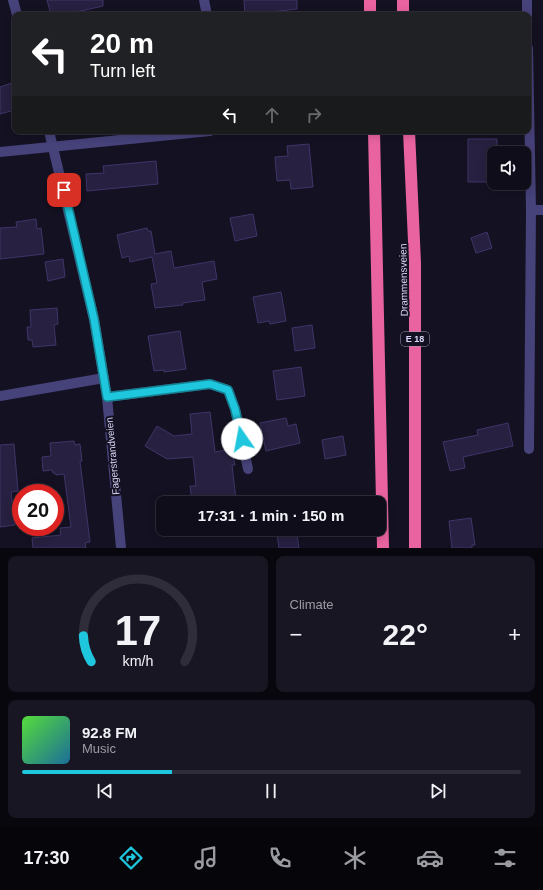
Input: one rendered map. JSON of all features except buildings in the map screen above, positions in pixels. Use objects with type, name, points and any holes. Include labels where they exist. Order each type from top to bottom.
[{"type":"highway","points":[[370,0],[370,12]]},
{"type":"highway","points":[[403,0],[403,12]]},
{"type":"highway","points":[[374,134],[383,548]]},
{"type":"highway","name":"Drammensveien","points":[[409,134],[415,263],[416,548]]},
{"type":"street","points":[[13,0],[16,12]]},
{"type":"street","points":[[204,0],[206,12]]},
{"type":"street","points":[[527,0],[527,12]]},
{"type":"street","name":"Fagerstrandveien","points":[[50,134],[94,319],[107,397],[121,548]]},
{"type":"street","points":[[0,152],[181,134]]},
{"type":"street","points":[[529,449],[531,210],[530,134]]},
{"type":"street","points":[[531,210],[543,210]]},
{"type":"street","points":[[0,396],[104,378]]},
{"type":"street","points":[[107,397],[210,384],[228,390],[235,409],[248,469]]},
{"type":"route","points":[[64,190],[94,319],[107,397],[210,384],[228,390],[235,409],[242,439]]}]
